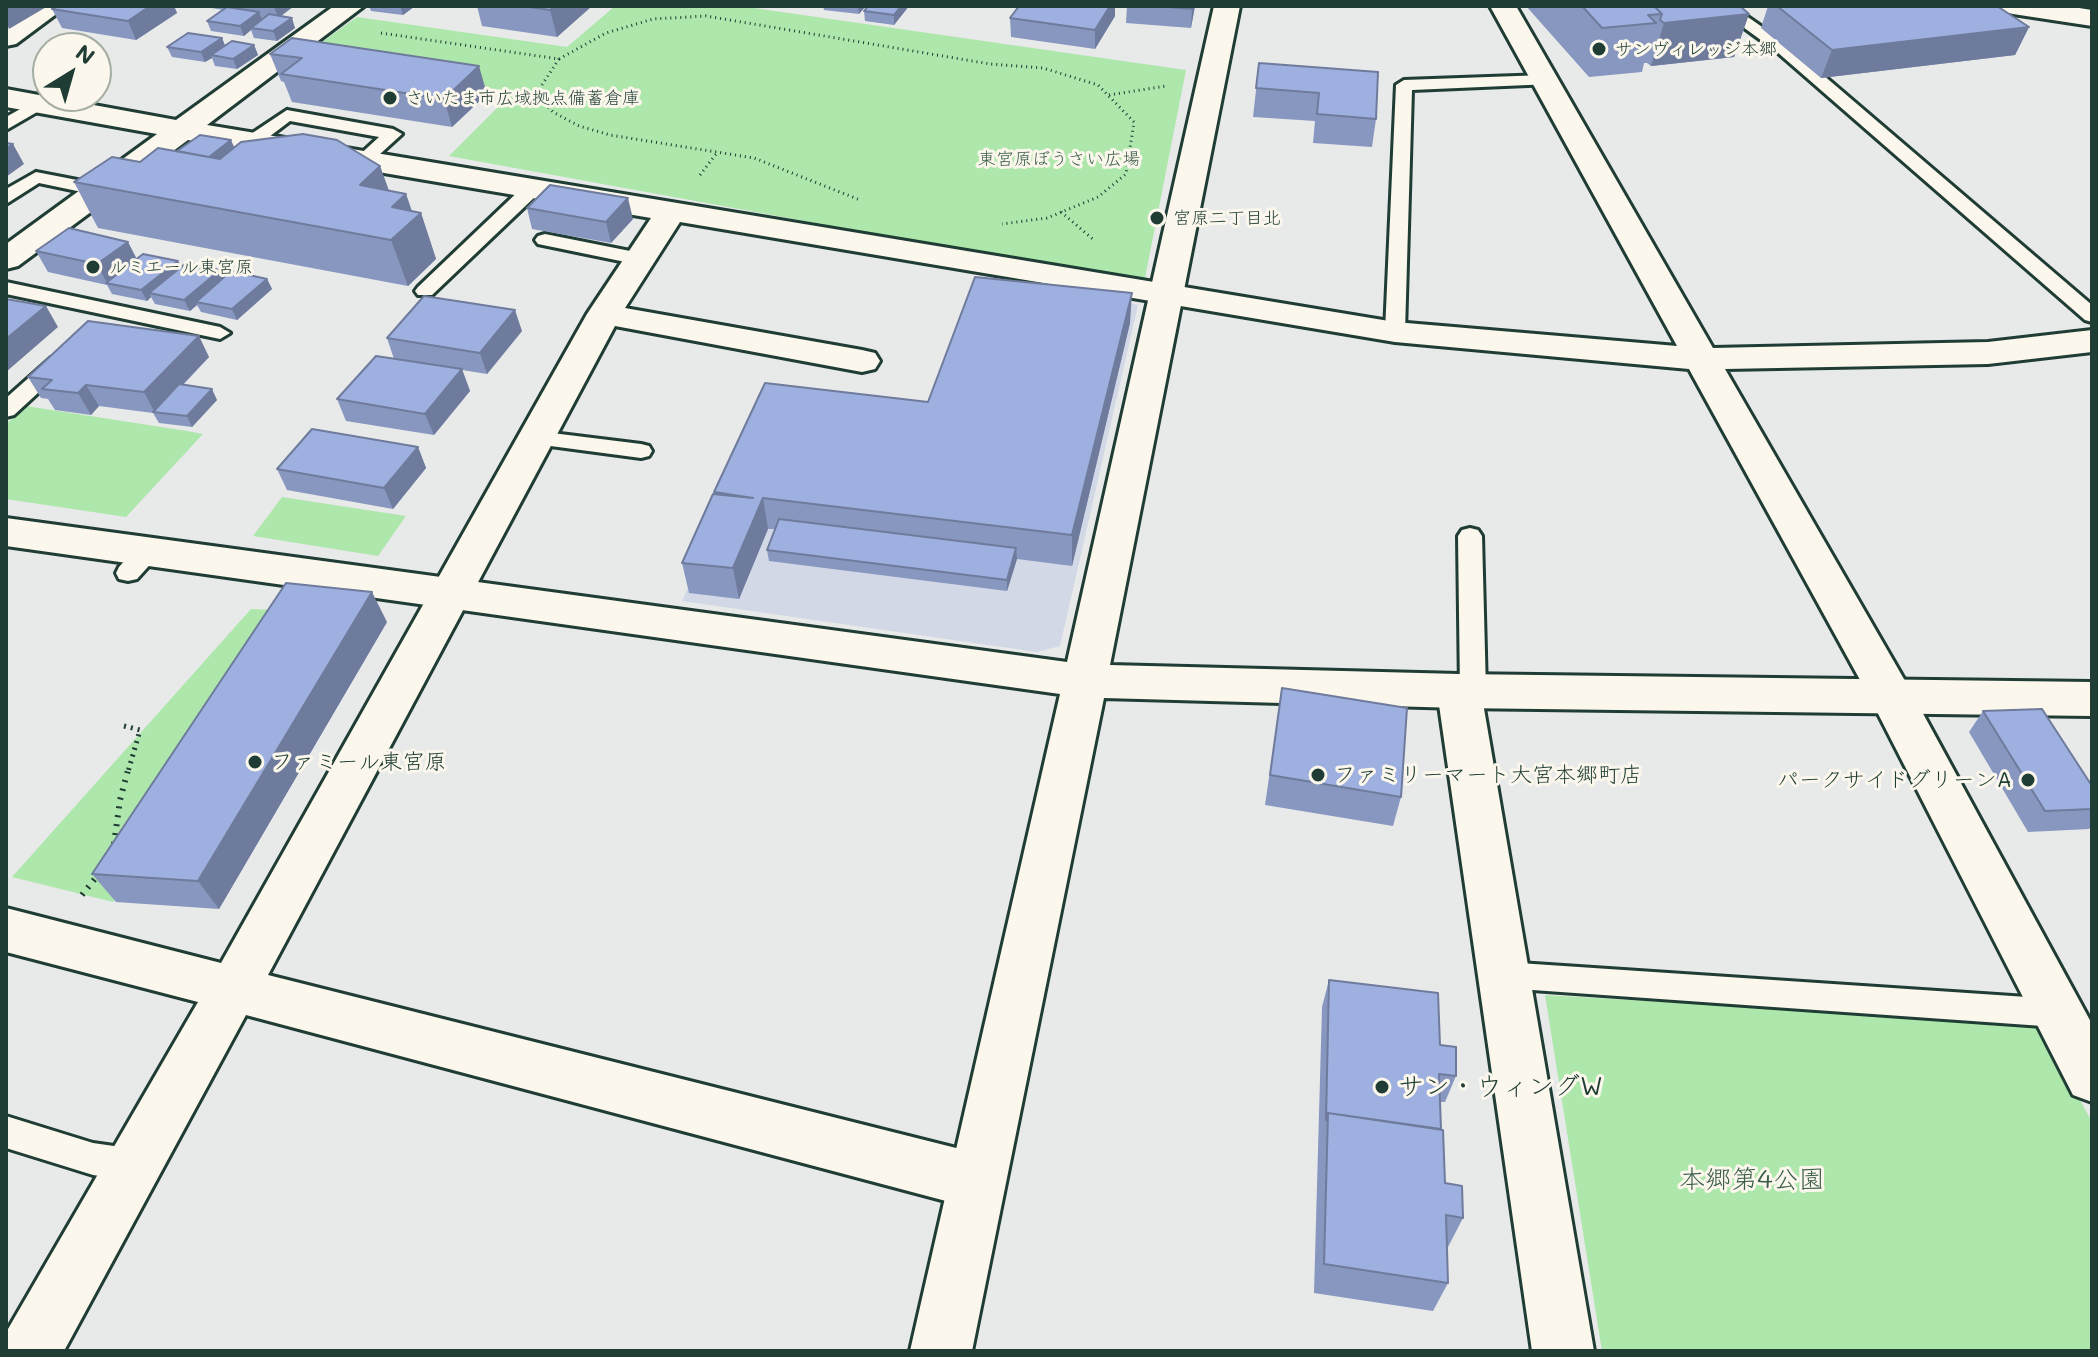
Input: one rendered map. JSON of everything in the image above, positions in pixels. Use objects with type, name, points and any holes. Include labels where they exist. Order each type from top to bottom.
[{"type":"street","points":[[6,38],[54,6]]},
{"type":"street","points":[[6,259],[182,130],[313,43],[351,6]]},
{"type":"street","points":[[941,1351],[1227,6]]},
{"type":"street","points":[[1503,6],[1698,359],[1892,698],[2092,1077]]},
{"type":"street","points":[[2013,6],[2086,20]]},
{"type":"street","points":[[22,101],[251,142],[1395,332],[1698,359],[1988,353],[2092,341]]},
{"type":"street","points":[[30,1351],[234,988],[604,314],[671,212]]},
{"type":"street","points":[[604,314],[862,361]]},
{"type":"street","points":[[6,532],[137,563],[449,595],[1085,681],[1466,691],[2092,699]]},
{"type":"street","points":[[1466,691],[1504,975],[1563,1351]]},
{"type":"street","points":[[6,930],[976,1181]]},
{"type":"lane","points":[[1722,6],[1782,48],[2092,316]]},
{"type":"lane","points":[[1395,332],[1404,85],[1545,80]]},
{"type":"lane","points":[[6,125],[22,101]]},
{"type":"lane","points":[[6,198],[36,177],[101,190]]},
{"type":"lane","points":[[425,291],[532,189]]},
{"type":"lane","points":[[545,240],[640,259]]},
{"type":"lane","points":[[6,288],[220,333]]},
{"type":"lane","points":[[6,410],[73,350]]},
{"type":"lane","points":[[536,438],[641,451]]},
{"type":"lane","points":[[1466,691],[1470,536]]},
{"type":"lane","points":[[1504,975],[2057,1013]]},
{"type":"lane","points":[[6,1132],[93,1159],[135,1165]]},
{"type":"path","points":[[872,206],[754,158],[610,135],[579,126],[553,112],[536,94],[559,59],[606,33],[653,19],[706,16],[974,62],[1043,68],[1098,85],[1134,122],[1126,174],[1098,197],[1047,218],[1000,224]]},
{"type":"path","points":[[313,43],[559,59]]},
{"type":"path","points":[[1108,96],[1212,78]]},
{"type":"path","points":[[113,847],[120,800],[140,730],[124,726]]},
{"type":"path","points":[[79,900],[102,870]]},
{"type":"shaded area","points":[[990,276],[1138,305],[1060,646],[1037,652],[682,601],[769,412],[928,430]]},
{"type":"green space","name":"東宮原ぼうさい広場","points":[[615,6],[740,6],[1186,70],[1144,283],[449,156],[513,92],[301,57],[357,17],[567,47]]},
{"type":"green space","points":[[26,406],[203,434],[126,517],[6,499],[6,424]]},
{"type":"green space","points":[[282,497],[406,516],[378,556],[253,536]]},
{"type":"green space","points":[[251,609],[299,611],[113,902],[12,877]]},
{"type":"green space","name":"本郷第4公園","points":[[1545,995],[2039,1024],[2092,1122],[2092,1351],[1602,1351]]},
{"type":"building","points":[[58,6],[150,6],[128,21],[52,9]]},
{"type":"building","points":[[522,6],[555,6],[550,10]]},
{"type":"building","points":[[868,6],[901,6],[894,15],[864,11]]},
{"type":"building","points":[[1019,6],[1110,6],[1095,30],[1010,18]]},
{"type":"building","points":[[1156,6],[1192,6],[1192,9]]},
{"type":"building","points":[[1582,6],[1654,6],[1662,14],[1648,15],[1656,23],[1602,28]]},
{"type":"building","points":[[1654,6],[1740,6],[1749,14],[1664,23],[1660,20],[1662,14]]},
{"type":"building","points":[[1777,6],[1997,6],[2029,27],[1832,50]]},
{"type":"building","points":[[227,7],[259,12],[240,26],[207,21]]},
{"type":"building","points":[[269,14],[292,18],[273,31],[251,28]]},
{"type":"building","points":[[188,33],[222,38],[201,52],[167,47]]},
{"type":"building","points":[[292,38],[479,66],[444,99],[281,74],[302,58],[270,54]]},
{"type":"building","points":[[232,41],[254,45],[233,59],[211,55]]},
{"type":"building","points":[[1259,63],[1378,72],[1376,119],[1317,114],[1319,93],[1256,88]]},
{"type":"building","points":[[303,134],[337,140],[380,166],[360,185],[406,194],[392,207],[421,213],[391,240],[74,182],[112,157],[140,162],[158,148],[220,159],[241,142]]},
{"type":"building","points":[[200,135],[231,140],[209,157],[177,151]]},
{"type":"building","points":[[550,185],[628,198],[606,222],[527,208]]},
{"type":"building","points":[[69,228],[128,242],[97,264],[36,251]]},
{"type":"building","points":[[143,254],[178,261],[141,290],[106,283]]},
{"type":"building","points":[[186,263],[220,270],[184,300],[149,293]]},
{"type":"building","points":[[231,271],[267,279],[232,309],[196,302]]},
{"type":"building","points":[[975,277],[1132,293],[1072,535],[763,498],[733,568],[682,563],[713,494],[753,498],[714,492],[765,383],[928,402]]},
{"type":"building","points":[[424,296],[515,310],[480,353],[387,338]]},
{"type":"building","points":[[6,299],[46,306],[6,339]]},
{"type":"building","points":[[88,321],[199,336],[144,392],[86,385],[78,393],[42,389],[52,380],[28,377]]},
{"type":"building","points":[[376,356],[462,369],[425,414],[337,399]]},
{"type":"building","points":[[179,384],[212,389],[187,416],[153,412]]},
{"type":"building","points":[[312,429],[418,447],[384,488],[277,469]]},
{"type":"building","points":[[779,519],[1016,548],[1007,580],[767,550]]},
{"type":"building","points":[[286,583],[372,592],[198,881],[92,874]]},
{"type":"building","points":[[1282,688],[1407,708],[1401,797],[1270,775]]},
{"type":"building","points":[[2042,709],[2092,786],[2092,809],[2045,811],[1983,711]]},
{"type":"building","name":"サン・ウィングW","points":[[1329,980],[1438,993],[1440,1045],[1456,1047],[1456,1076],[1439,1074],[1441,1129],[1328,1113],[1326,1120]]},
{"type":"building","points":[[1328,1113],[1443,1130],[1445,1183],[1462,1186],[1463,1218],[1446,1215],[1448,1283],[1324,1264]]},
{"type":"place","name":"サンヴィレッジ本郷","points":[[1599,49]]},
{"type":"place","name":"さいたま市広域拠点備蓄倉庫","points":[[390,98]]},
{"type":"place","name":"宮原二丁目北","points":[[1157,218]]},
{"type":"place","name":"ルミエール東宮原","points":[[93,267]]},
{"type":"place","name":"ファミール東宮原","points":[[255,762]]},
{"type":"place","name":"ファミリーマート大宮本郷町店","points":[[1318,775]]},
{"type":"place","name":"パークサイドグリーンA","points":[[2028,780]]},
{"type":"place","name":"サン・ウィングW","points":[[1382,1087]]}]
